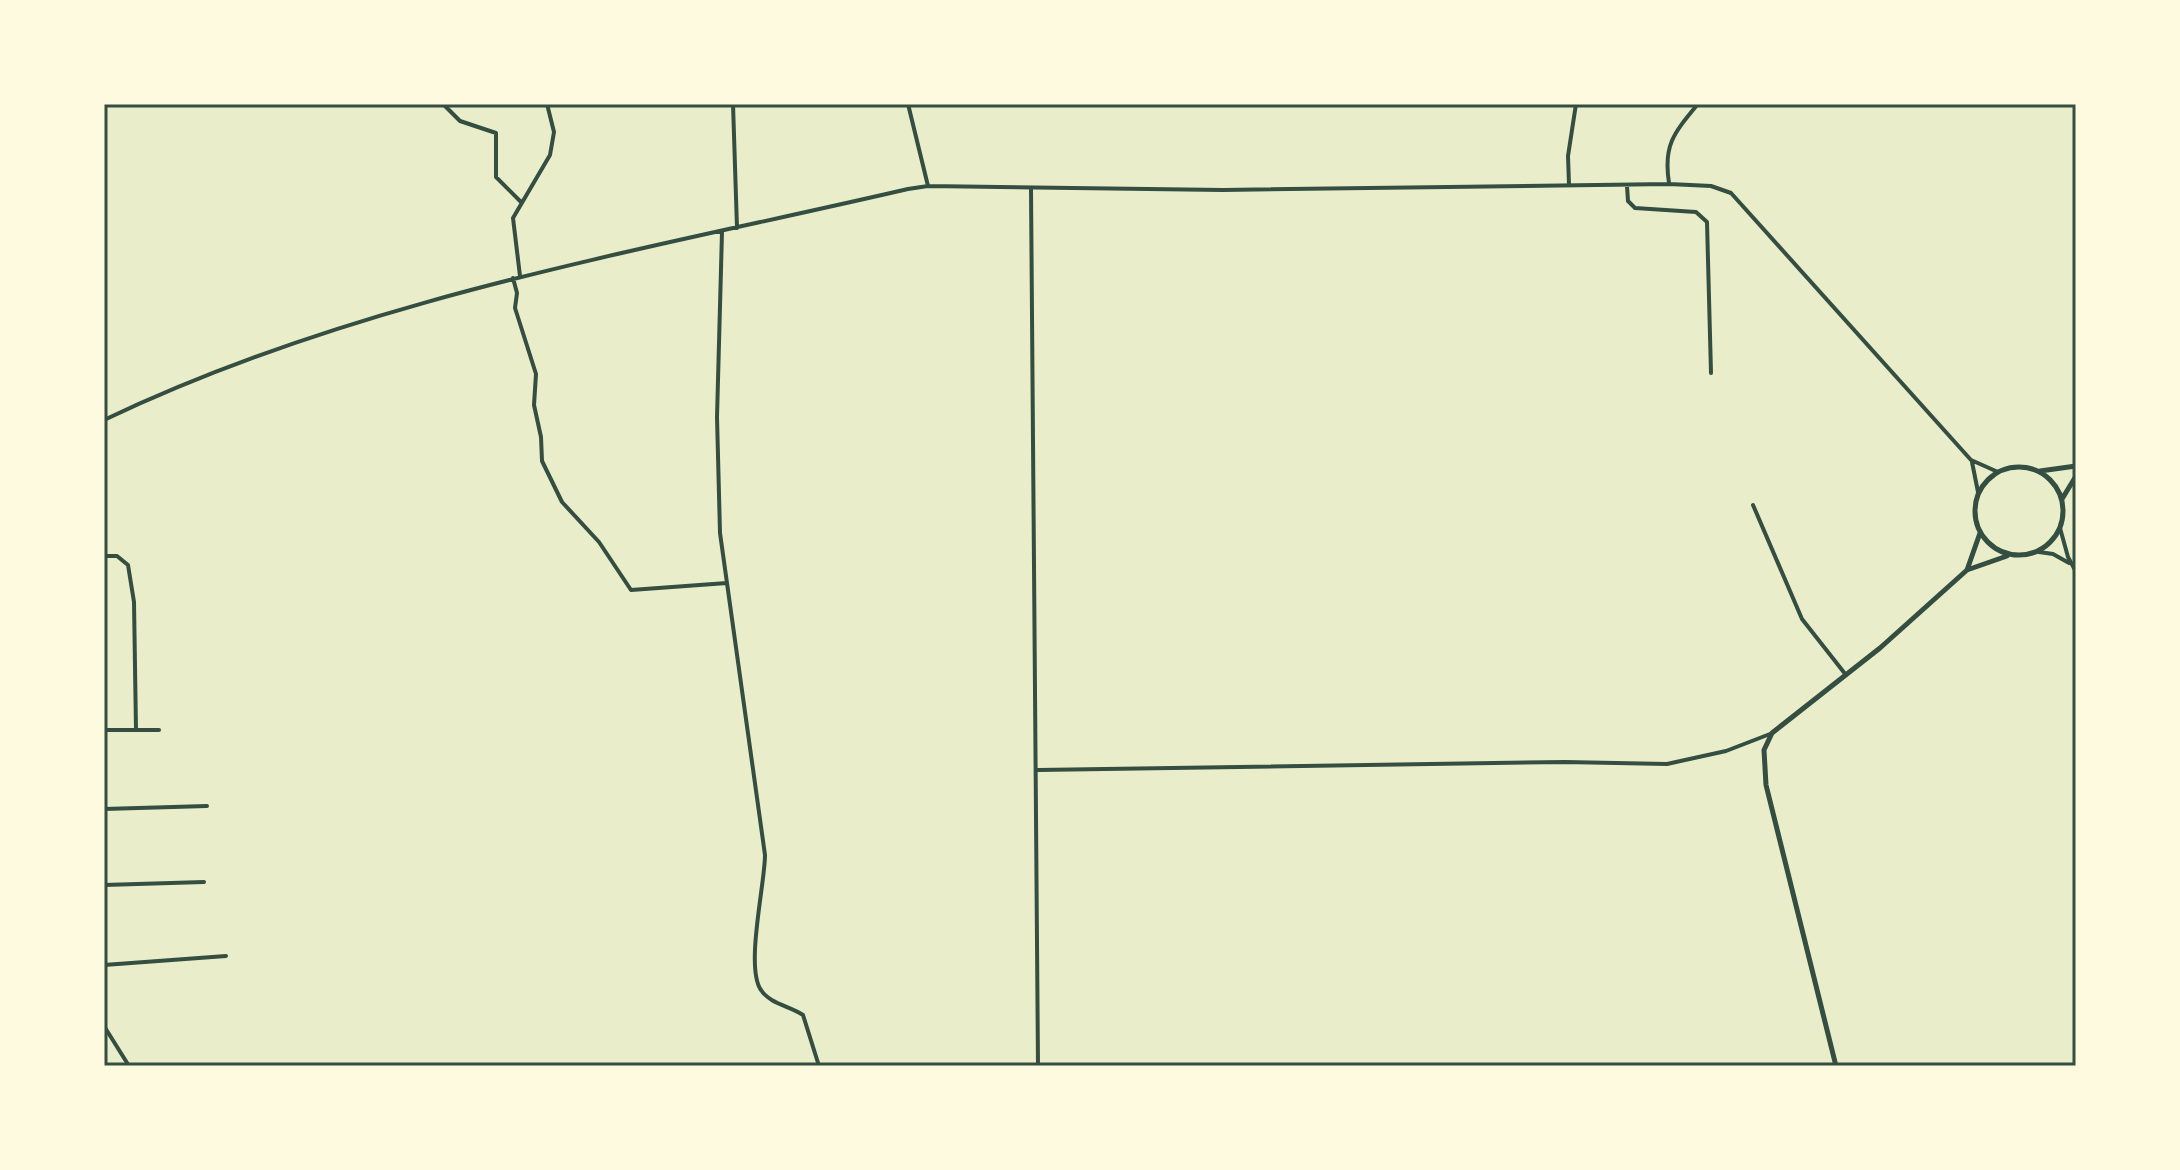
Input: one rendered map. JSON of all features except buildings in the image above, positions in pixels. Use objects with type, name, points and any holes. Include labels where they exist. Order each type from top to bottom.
[{"type":"street","points":[[443,104],[460,121],[496,133],[496,177],[521,202]]},
{"type":"street","points":[[520,276],[513,228],[521,202],[550,155],[554,132],[547,104]]},
{"type":"street","points":[[733,104],[733,192],[737,228]]},
{"type":"street","points":[[908,104],[928,186]]},
{"type":"street","points":[[1569,186],[1568,156],[1576,104]]},
{"type":"street","points":[[1669,184],[1666,154],[1669,142],[1698,104]]},
{"type":"street","points":[[104,420],[226,366],[298,340],[520,276],[928,186],[1031,189],[1669,184],[1711,186],[1731,193],[1971,460],[1998,472]]},
{"type":"street","points":[[1627,186],[1628,201],[1635,208],[1696,212],[1707,222],[1711,373]]},
{"type":"street","points":[[1031,189],[1038,1066]]},
{"type":"street","points":[[722,232],[717,417],[720,533],[765,855],[758,907],[757,977],[760,989],[768,997],[803,1015],[819,1066]]},
{"type":"street","points":[[513,278],[517,293],[515,308],[536,374],[534,405],[541,437],[542,461],[562,502],[599,542],[631,590],[727,583]]},
{"type":"street","points":[[1971,460],[1978,492],[1975,520],[1980,533],[1993,548],[2011,555]]},
{"type":"street","points":[[1978,492],[1998,472],[2012,467],[2039,471],[2076,466]]},
{"type":"street","points":[[2039,471],[2057,488],[2062,499]]},
{"type":"street","points":[[2076,476],[2062,499],[2060,528],[2068,557],[2076,570]]},
{"type":"street","points":[[1753,505],[1797,610],[1846,675]]},
{"type":"street","points":[[2039,552],[2052,542],[2060,528]]},
{"type":"street","points":[[1967,570],[1980,533]]},
{"type":"street","points":[[1038,770],[1565,762],[1667,764],[1726,751],[1772,733],[1915,619],[1967,570],[2011,555],[2039,552],[2066,560],[2076,570]]},
{"type":"street","points":[[104,556],[117,556],[128,565],[134,602],[136,730]]},
{"type":"street","points":[[104,730],[159,730]]},
{"type":"street","points":[[1772,733],[1764,750],[1763,767],[1836,1066]]},
{"type":"street","points":[[104,809],[207,806]]},
{"type":"street","points":[[104,885],[204,882]]},
{"type":"street","points":[[104,965],[226,956]]},
{"type":"street","points":[[104,1026],[129,1066]]}]
